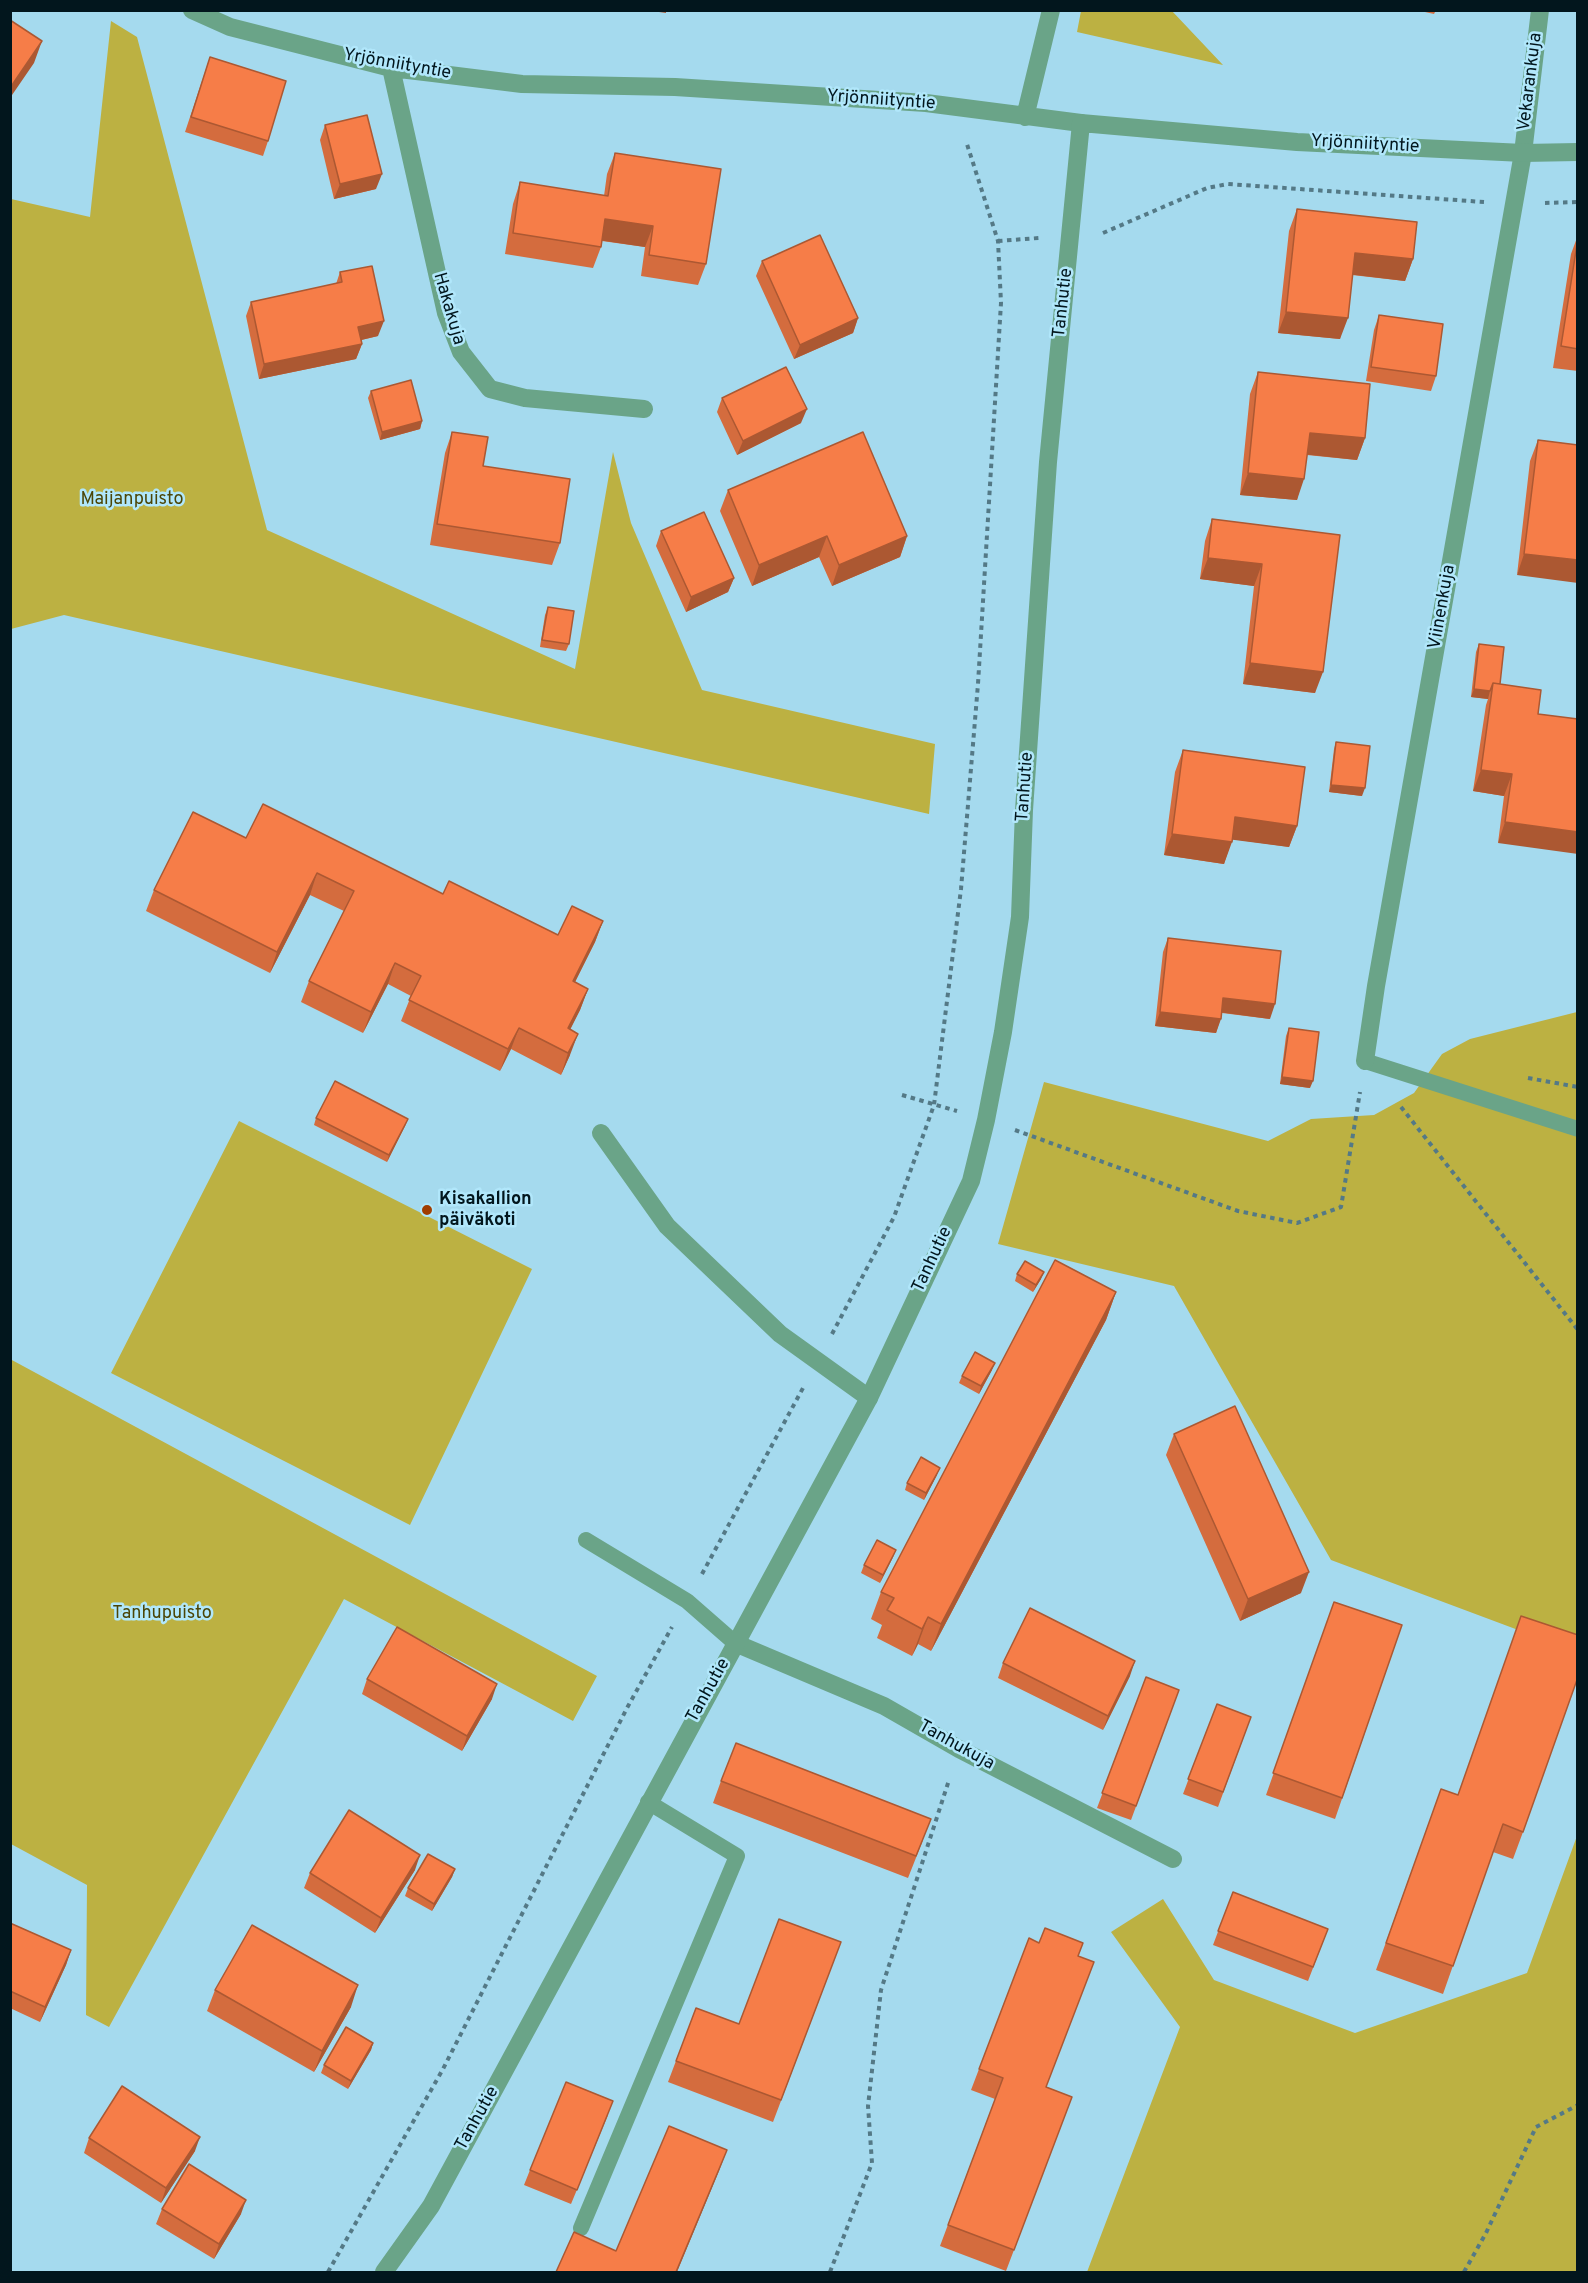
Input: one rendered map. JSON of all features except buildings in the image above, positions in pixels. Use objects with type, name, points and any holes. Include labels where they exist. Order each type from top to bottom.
[{"type":"street","name":"Yrjönniityntie","points":[[192,10],[230,27],[391,68],[522,84],[675,87],[956,107],[1081,123],[1297,141],[1523,153],[1578,152]]},
{"type":"street","points":[[1025,117],[1051,10]]},
{"type":"street","name":"Vekarankuja","points":[[1523,153],[1540,10]]},
{"type":"street","name":"Hakakuja","points":[[391,68],[446,313],[460,352],[490,389],[525,398],[644,409]]},
{"type":"street","name":"Tanhutie","points":[[384,2272],[430,2206],[869,1398],[971,1181],[986,1120],[1003,1032],[1020,917],[1024,810],[1048,462],[1081,123]]},
{"type":"street","name":"Viinenkuja","points":[[1365,1061],[1376,986],[1523,153]]},
{"type":"street","points":[[601,1132],[667,1226],[780,1334],[869,1398]]},
{"type":"street","name":"Tanhukuja","points":[[735,1643],[884,1706],[959,1749],[1173,1859]]},
{"type":"lane","points":[[1365,1061],[1578,1129]]},
{"type":"lane","points":[[586,1540],[687,1601],[735,1643]]},
{"type":"lane","points":[[581,2228],[737,1856],[648,1802]]},
{"type":"path","points":[[328,2272],[443,2069],[627,1708],[819,1360],[894,1217],[934,1105],[961,889],[978,684],[1001,303],[998,241],[956,107]]},
{"type":"path","points":[[998,241],[1099,235],[1207,188],[1228,184],[1514,204],[1578,202]]},
{"type":"path","points":[[902,1095],[986,1120],[1238,1211],[1297,1223],[1341,1207],[1365,1061]]},
{"type":"path","points":[[1365,1061],[1578,1330]]},
{"type":"path","points":[[830,2272],[872,2163],[868,2106],[881,1990],[908,1913],[959,1749]]},
{"type":"path","points":[[1464,2272],[1486,2233],[1536,2127],[1578,2105]]},
{"type":"green space","points":[[1081,11],[1172,11],[1223,65],[1077,32]]},
{"type":"green space","name":"Maijanpuisto","points":[[111,21],[137,37],[267,530],[575,669],[613,452],[631,523],[702,690],[935,744],[929,814],[64,615],[11,629],[11,199],[90,217]]},
{"type":"green space","points":[[1577,1012],[1577,1652],[1331,1560],[1174,1286],[998,1244],[1044,1082],[1268,1141],[1311,1119],[1374,1115],[1414,1093],[1442,1054],[1470,1039]]},
{"type":"green space","points":[[239,1121],[532,1269],[410,1525],[111,1373]]},
{"type":"green space","name":"Tanhupuisto","points":[[10,1359],[597,1676],[573,1721],[344,1599],[109,2027],[86,2015],[87,1885],[11,1844]]},
{"type":"green space","points":[[1577,1836],[1577,2272],[1087,2272],[1180,2027],[1111,1932],[1163,1899],[1214,1980],[1355,2033],[1527,1973]]},
{"type":"place","name":"Kisakallion päiväkoti","points":[[427,1210]]}]
